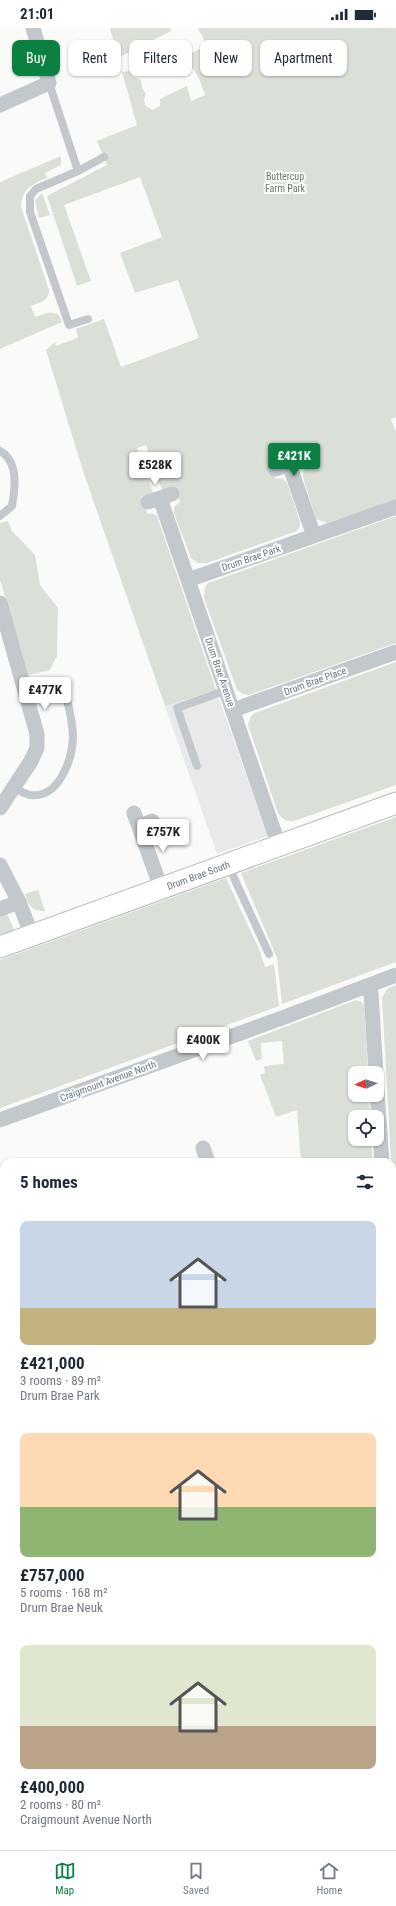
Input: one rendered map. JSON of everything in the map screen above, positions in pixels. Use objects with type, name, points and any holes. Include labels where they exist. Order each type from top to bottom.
[{"type":"main road","name":"Drum Brae South","points":[[0,947],[396,803]]},
{"type":"street","points":[[0,105],[48,83],[33,28]]},
{"type":"street","points":[[303,460],[282,467],[314,536]]},
{"type":"street","name":"Drum Brae Avenue","points":[[160,498],[279,846]]},
{"type":"street","name":"Drum Brae Park","points":[[188,580],[396,507]]},
{"type":"street","points":[[0,603],[6,644],[25,690],[37,734],[37,748],[0,808]]},
{"type":"street","name":"Drum Brae Place","points":[[233,710],[396,652]]},
{"type":"street","points":[[142,820],[161,888]]},
{"type":"street","points":[[0,865],[19,902],[32,936]]},
{"type":"street","points":[[0,909],[19,902]]},
{"type":"street","name":"Craigmount Avenue North","points":[[0,1120],[396,975]]},
{"type":"street","points":[[368,986],[371,993],[376,1066]]},
{"type":"street","points":[[378,1102],[382,1158]]},
{"type":"lane","points":[[48,83],[78,171]]},
{"type":"lane","points":[[88,319],[69,326],[30,212],[30,196],[36,189],[78,171],[104,156]]},
{"type":"lane","points":[[0,452],[11,461],[14,475],[14,491],[12,506],[0,516]]},
{"type":"lane","points":[[13,788],[29,795],[42,794],[50,791],[61,777],[68,760],[73,737],[66,694],[57,688],[46,687],[25,690]]},
{"type":"lane","points":[[197,766],[177,708],[226,690]]},
{"type":"lane","points":[[228,864],[269,954]]},
{"type":"shaded area","points":[[216,690],[268,836],[217,854],[165,706]]},
{"type":"green space","points":[[110,28],[170,28],[171,31],[153,40],[129,40],[129,52],[121,56],[121,40],[113,40]]},
{"type":"green space","name":"Buttercup Farm Park","points":[[396,28],[396,417],[391,419],[396,432],[396,500],[327,523],[316,519],[303,477],[303,471],[309,466],[302,451],[270,463],[275,479],[282,478],[287,483],[300,521],[300,526],[297,531],[207,563],[198,563],[191,558],[174,513],[174,507],[180,502],[174,486],[162,490],[146,445],[137,448],[153,493],[141,497],[147,513],[157,516],[216,690],[165,706],[83,471],[46,350],[55,342],[56,346],[78,338],[76,329],[104,319],[121,367],[199,338],[178,280],[135,293],[120,253],[162,237],[140,177],[64,205],[91,281],[77,286],[47,196],[107,165],[97,141],[137,125],[122,72],[129,71],[129,76],[141,80],[142,88],[146,94],[144,100],[145,105],[152,110],[160,106],[160,99],[187,86],[191,101],[205,95],[199,79],[192,67],[192,53],[200,49],[200,76],[252,76],[252,40],[204,40],[198,29]]},
{"type":"green space","points":[[61,156],[61,165],[45,173],[47,178],[32,185],[26,191],[23,196],[21,207],[49,290],[48,297],[46,299],[31,306],[35,317],[47,313],[53,313],[59,315],[62,322],[0,349],[0,182]]},
{"type":"green space","points":[[42,193],[50,215],[39,218],[35,200]]},
{"type":"green space","points":[[396,516],[396,643],[249,695],[243,694],[237,690],[204,598],[205,587],[208,583]]},
{"type":"green space","points":[[8,521],[12,531],[35,555],[40,585],[58,608],[57,656],[50,670],[28,675],[0,580],[0,523]]},
{"type":"green space","points":[[396,662],[396,785],[294,821],[289,821],[283,818],[278,813],[248,725],[251,716],[255,713]]},
{"type":"green space","points":[[396,817],[396,962],[282,1004],[277,958],[241,873]]},
{"type":"green space","points":[[226,878],[259,949],[265,967],[274,964],[279,1006],[0,1108],[0,960]]},
{"type":"green space","points":[[38,890],[45,911],[37,910],[31,907],[26,898],[25,894]]},
{"type":"green space","points":[[7,913],[15,932],[0,938],[0,916]]},
{"type":"green space","points":[[396,985],[396,1158],[391,1158],[382,998],[387,989]]},
{"type":"green space","points":[[356,1000],[362,1002],[364,1006],[368,1066],[348,1066],[348,1102],[369,1102],[370,1110],[348,1110],[348,1146],[372,1146],[373,1158],[301,1158],[297,1110],[276,1117],[260,1075],[265,1073],[264,1066],[284,1064],[282,1041],[261,1043],[262,1059],[256,1061],[248,1041]]}]
